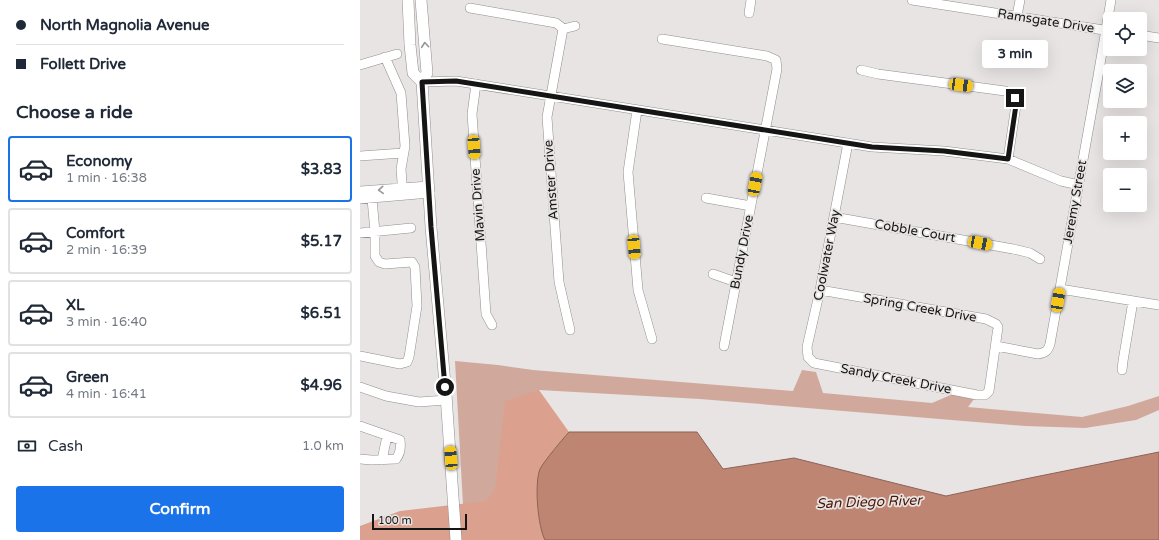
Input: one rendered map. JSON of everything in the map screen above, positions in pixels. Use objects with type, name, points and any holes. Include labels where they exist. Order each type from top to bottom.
[{"type":"main road","points":[[408,0],[413,72],[422,82]]},
{"type":"main road","points":[[420,2],[427,74],[422,82],[430,189],[431,227],[456,540]]},
{"type":"street","points":[[749,13],[751,0]]},
{"type":"street","name":"Ramsgate Drive","points":[[912,0],[935,2],[1103,29]]},
{"type":"street","points":[[1017,16],[1020,0]]},
{"type":"street","name":"Jeremy Street","points":[[1109,12],[1110,0]]},
{"type":"street","points":[[470,8],[556,23],[562,29],[575,26]]},
{"type":"street","name":"Amster Drive","points":[[562,29],[547,117],[559,282],[570,330]]},
{"type":"street","points":[[1147,36],[1159,38]]},
{"type":"street","name":"Bundy Drive","points":[[662,39],[767,56],[776,60],[777,69],[766,130],[724,346]]},
{"type":"street","points":[[360,65],[398,54]]},
{"type":"street","name":"Jeremy Street","points":[[996,346],[1038,354],[1044,353],[1048,349],[1103,56]]},
{"type":"street","points":[[385,58],[401,93],[405,146],[401,169],[403,192]]},
{"type":"street","points":[[861,70],[878,74],[1005,91],[1010,93],[1015,98],[1016,105],[1008,159]]},
{"type":"street","points":[[422,82],[456,81],[872,147],[944,151],[1008,159],[1061,181],[1079,185]]},
{"type":"street","name":"Mavin Drive","points":[[476,84],[472,114],[486,314],[492,325]]},
{"type":"street","points":[[637,110],[628,172],[638,290],[652,339]]},
{"type":"street","name":"Coolwater Way","points":[[814,363],[808,357],[808,347],[848,143]]},
{"type":"street","points":[[360,156],[403,153]]},
{"type":"street","points":[[360,199],[430,189]]},
{"type":"street","points":[[360,191],[403,192]]},
{"type":"street","points":[[360,356],[400,364],[407,362],[417,306],[415,267],[412,262],[386,264],[379,262],[375,256],[375,232],[372,198]]},
{"type":"street","points":[[706,198],[751,206]]},
{"type":"street","name":"Cobble Court","points":[[834,217],[1013,249],[1030,253],[1040,260]]},
{"type":"street","points":[[360,233],[411,228]]},
{"type":"street","points":[[712,274],[736,282]]},
{"type":"street","points":[[1060,289],[1159,305]]},
{"type":"street","name":"Spring Creek Drive","points":[[820,290],[986,319],[996,324],[998,327],[996,346]]},
{"type":"street","points":[[1122,370],[1122,361],[1133,301]]},
{"type":"street","name":"Sandy Creek Drive","points":[[814,363],[977,395],[985,394],[989,391],[996,346]]},
{"type":"street","points":[[360,387],[386,396],[419,402],[446,400]]},
{"type":"street","points":[[360,426],[400,440],[401,445],[399,455],[396,459],[360,459]]},
{"type":"street","points":[[382,460],[387,436]]},
{"type":"shaded area","points":[[455,361],[533,370],[793,391],[802,370],[816,372],[823,393],[932,403],[953,394],[974,399],[968,407],[1082,417],[1128,406],[1159,396],[1159,410],[1136,420],[1085,428],[1025,426],[700,399],[539,390],[492,505],[463,505]]},
{"type":"shaded area","points":[[539,390],[569,432],[553,451],[544,537],[545,540],[360,540],[360,526],[400,511],[486,501],[495,489],[505,401]]},
{"type":"water","name":"San Diego River","points":[[569,432],[697,432],[723,469],[794,458],[946,496],[1159,452],[1159,540],[545,540],[540,526],[537,495],[538,476],[540,469]]},
{"type":"route","points":[[445,387],[431,227],[422,82],[456,81],[872,147],[944,151],[1008,159],[1016,105],[1015,98]]}]
